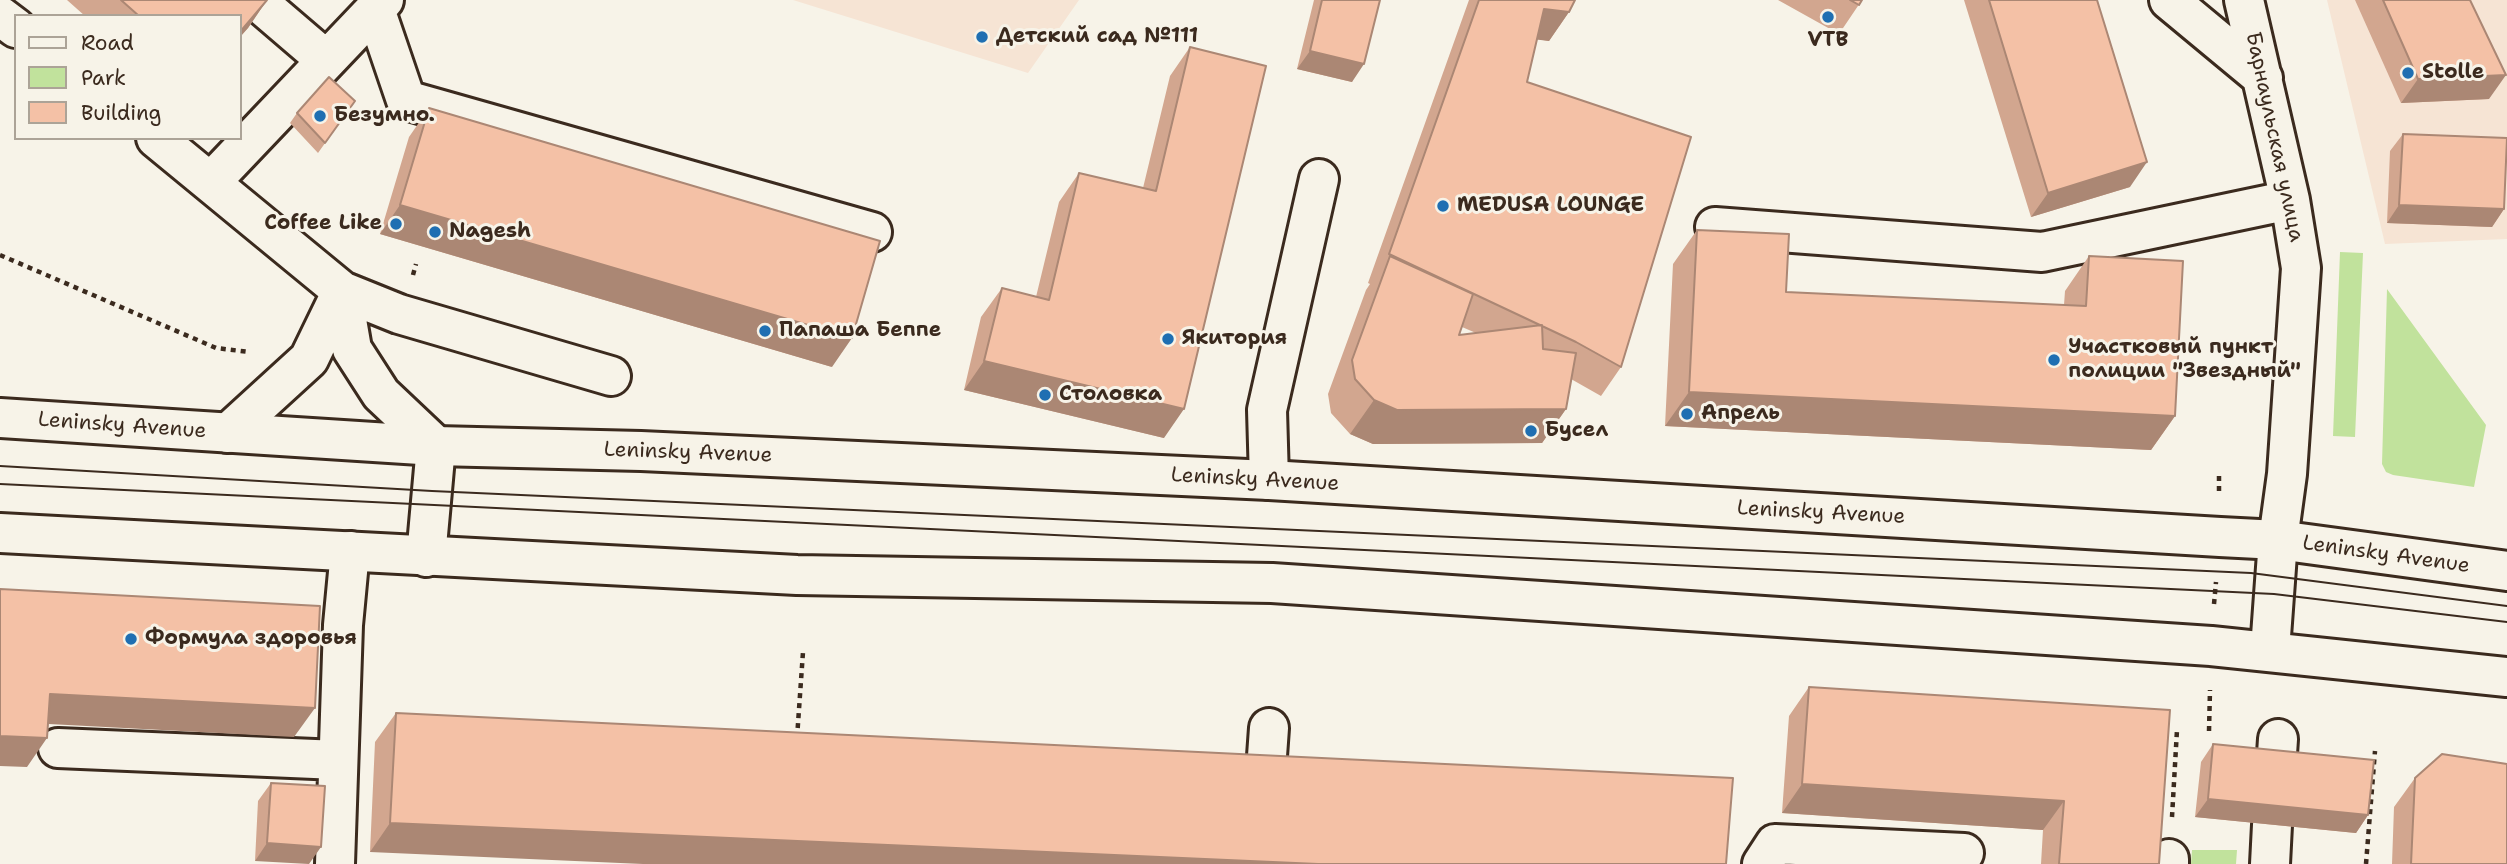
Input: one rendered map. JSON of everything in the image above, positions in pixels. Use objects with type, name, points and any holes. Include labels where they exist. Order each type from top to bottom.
[{"type":"main road","points":[[256,0],[326,60]]},
{"type":"main road","points":[[2169,0],[2263,78]]},
{"type":"main road","name":"Барнаульская улица","points":[[2244,0],[2290,200],[2301,268],[2287,474],[2278,540],[2270,650]]},
{"type":"main road","points":[[211,182],[380,4]]},
{"type":"main road","points":[[380,4],[406,100],[872,232]]},
{"type":"main road","points":[[158,140],[342,291],[399,314],[611,376]]},
{"type":"main road","points":[[1269,480],[1267,410],[1319,179]]},
{"type":"main road","points":[[1715,227],[2042,252],[2290,200]]},
{"type":"main road","points":[[228,433],[309,359],[342,291]]},
{"type":"main road","points":[[342,291],[352,349],[382,394],[436,446],[426,556]]},
{"type":"main road","name":"Leninsky Avenue","points":[[0,418],[436,446],[641,451],[1269,480],[2278,540],[2507,571]]},
{"type":"main road","points":[[0,533],[797,575],[1272,583],[2270,650],[2507,677]]},
{"type":"main road","points":[[335,864],[343,625],[350,551]]},
{"type":"main road","points":[[1265,784],[1269,728]]},
{"type":"main road","points":[[58,748],[338,760]]},
{"type":"main road","points":[[2270,864],[2272,825]]},
{"type":"main road","points":[[1762,864],[1775,844],[1964,853]]},
{"type":"path","points":[[0,255],[216,348]]},
{"type":"path","points":[[797,748],[803,652]]},
{"type":"path","points":[[2169,861],[2178,730]]},
{"type":"path","points":[[2366,864],[2375,751]]},
{"type":"shaded area","name":"Детский сад №111","points":[[793,0],[1079,0],[1028,73]]},
{"type":"shaded area","points":[[2327,0],[2507,0],[2507,239],[2385,244]]},
{"type":"green space","points":[[2340,252],[2363,253],[2355,437],[2333,436]]},
{"type":"green space","points":[[2387,289],[2486,425],[2474,487],[2393,475],[2386,472],[2382,464]]},
{"type":"green space","points":[[2192,850],[2237,850],[2236,864],[2191,864]]},
{"type":"building","points":[[121,0],[267,0],[242,30],[242,14],[137,14]]},
{"type":"building","points":[[1322,0],[1380,0],[1364,64],[1310,51]]},
{"type":"building","points":[[1479,0],[1575,0],[1569,12],[1544,9],[1527,82],[1691,137],[1621,367],[1576,342],[1389,254]]},
{"type":"building","points":[[1989,0],[2097,0],[2147,162],[2048,193]]},
{"type":"building","points":[[2383,0],[2470,0],[2506,75],[2418,79]]},
{"type":"building","points":[[1190,47],[1266,66],[1184,409],[984,361],[1002,288],[1049,300],[1079,173],[1156,191]]},
{"type":"building","name":"Безумно.","points":[[329,77],[355,101],[325,143],[297,113]]},
{"type":"building","points":[[429,108],[880,241],[852,338],[400,205]]},
{"type":"building","points":[[2403,134],[2507,138],[2504,209],[2399,205]]},
{"type":"building","points":[[1697,230],[1789,234],[1786,292],[2086,306],[2089,256],[2183,261],[2175,416],[1689,392]]},
{"type":"building","points":[[1390,256],[1473,294],[1459,335],[1542,325],[1543,349],[1576,353],[1566,409],[1397,410],[1374,400],[1355,379],[1352,360]]},
{"type":"building","points":[[0,589],[320,606],[315,708],[50,694],[47,738],[0,736]]},
{"type":"building","points":[[1809,687],[2170,710],[2159,864],[2059,864],[2064,801],[1802,784]]},
{"type":"building","points":[[396,713],[1733,778],[1726,864],[1318,864],[390,823]]},
{"type":"building","points":[[2213,744],[2374,760],[2368,815],[2208,799]]},
{"type":"building","points":[[2442,754],[2507,764],[2507,864],[2411,864],[2415,778]]},
{"type":"building","points":[[271,783],[325,786],[321,847],[267,843]]},
{"type":"tram line","points":[[0,466],[432,491],[2251,573],[2507,606]]},
{"type":"tram line","points":[[0,484],[2274,594],[2507,622]]},
{"type":"place","name":"VTB","points":[[1828,17]]},
{"type":"place","name":"Детский сад №111","points":[[982,37]]},
{"type":"place","name":"Stolle","points":[[2408,73]]},
{"type":"place","name":"Безумно.","points":[[320,116]]},
{"type":"place","name":"MEDUSA LOUNGE","points":[[1443,206]]},
{"type":"place","name":"Coffee Like","points":[[396,224]]},
{"type":"place","name":"Nagesh","points":[[435,232]]},
{"type":"place","name":"Папаша Беппе","points":[[765,331]]},
{"type":"place","name":"Якитория","points":[[1168,339]]},
{"type":"place","name":"Участковый пункт полиции \"Звездный\"","points":[[2054,360]]},
{"type":"place","name":"Столовка","points":[[1045,395]]},
{"type":"place","name":"Апрель","points":[[1687,414]]},
{"type":"place","name":"Бусел","points":[[1531,431]]},
{"type":"place","name":"Формула здоровья","points":[[131,639]]}]
